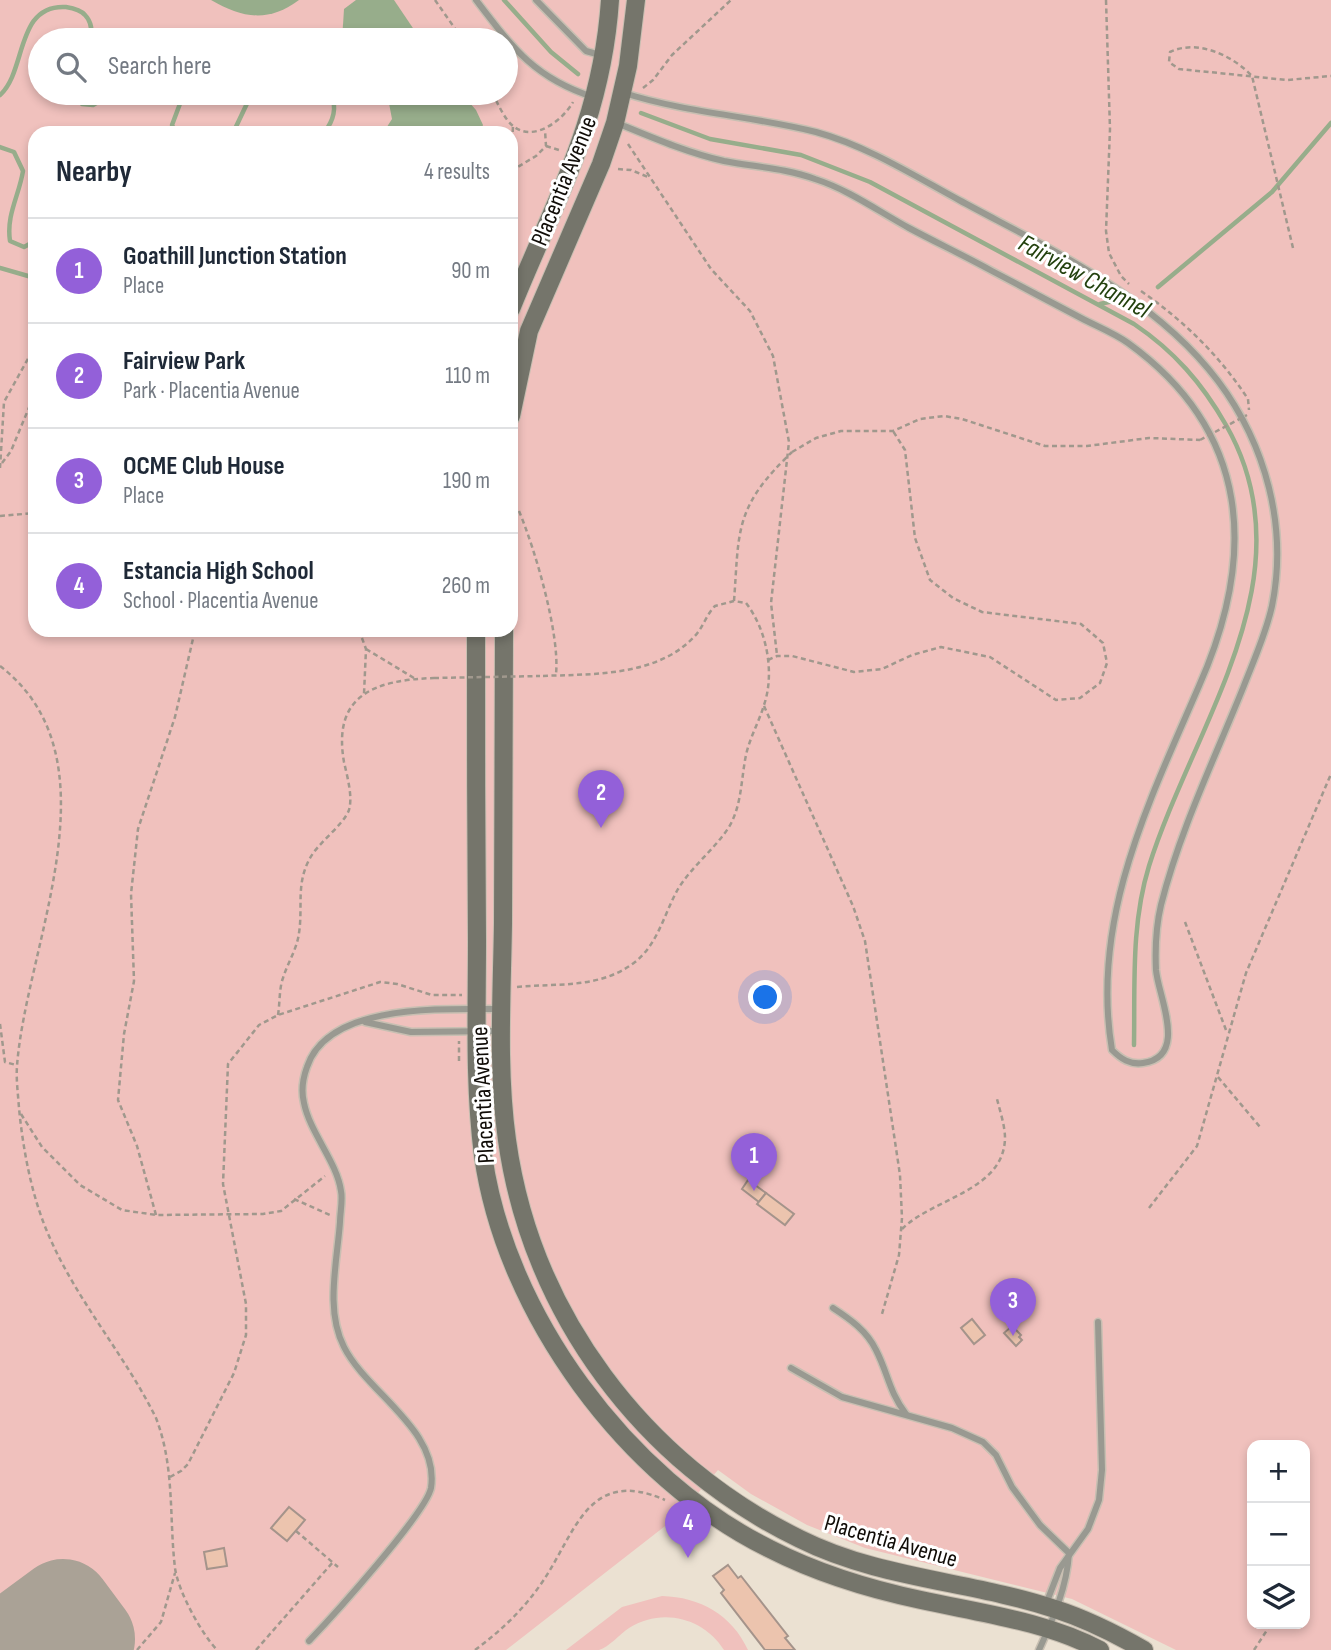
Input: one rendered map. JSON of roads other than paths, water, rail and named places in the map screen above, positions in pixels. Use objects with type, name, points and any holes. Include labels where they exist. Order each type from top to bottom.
[{"type":"main road","name":"Placentia Avenue","points":[[518,293],[578,156],[596,99],[605,56],[610,0]]},
{"type":"main road","name":"Placentia Avenue","points":[[518,383],[529,331],[601,164],[615,122],[623,93],[636,0]]},
{"type":"main road","name":"Placentia Avenue","points":[[476,637],[477,1031],[484,1157],[503,1235],[540,1322],[567,1365],[620,1433],[681,1492],[769,1549],[881,1591],[1049,1629],[1100,1650]]},
{"type":"main road","name":"Placentia Avenue","points":[[505,637],[503,1030],[506,1136],[526,1231],[558,1303],[586,1351],[606,1382],[653,1437],[697,1476],[743,1508],[812,1545],[897,1573],[1051,1607],[1144,1650]]},
{"type":"lane","points":[[476,0],[498,28]]},
{"type":"lane","points":[[536,0],[586,51],[605,56]]},
{"type":"lane","points":[[518,54],[539,73],[596,99]]},
{"type":"lane","points":[[615,122],[722,160],[785,170],[854,196],[909,228],[1125,341],[1158,368],[1201,414],[1224,465],[1235,520],[1235,566],[1225,618],[1124,869],[1112,927],[1109,981],[1112,1050],[1121,1059],[1136,1064],[1153,1062],[1164,1051],[1168,1032],[1166,1005],[1156,974],[1156,923],[1168,875],[1272,607],[1277,546],[1270,484],[1253,433],[1220,383],[1183,338],[1148,310],[1015,230],[845,142],[815,132],[683,108],[623,93]]},
{"type":"lane","points":[[309,1641],[415,1518],[430,1490],[431,1471],[420,1440],[345,1349],[335,1324],[342,1191],[310,1124],[303,1101],[303,1079],[310,1058],[319,1044],[337,1030],[407,1010],[503,1009]]},
{"type":"lane","points":[[363,1022],[411,1032],[503,1030]]},
{"type":"lane","points":[[833,1308],[862,1330],[876,1349],[892,1396],[907,1415]]},
{"type":"lane","points":[[1040,1650],[1049,1629],[1060,1568],[1087,1529],[1099,1500],[1102,1470],[1098,1322]]},
{"type":"lane","points":[[791,1368],[842,1396],[971,1434],[983,1442],[996,1455],[1012,1487],[1040,1525],[1069,1553],[1068,1571],[1051,1607]]},
{"type":"waterway","name":"Fairview Channel","points":[[504,0],[551,52],[578,74]]},
{"type":"waterway","points":[[30,28],[38,16],[50,9],[66,7],[83,13],[91,28]]},
{"type":"waterway","points":[[0,95],[15,71],[28,32]]},
{"type":"waterway","points":[[172,126],[180,105]]},
{"type":"waterway","points":[[236,126],[246,105]]},
{"type":"waterway","points":[[328,126],[334,114],[334,105]]},
{"type":"waterway","name":"Fairview Channel","points":[[641,113],[710,139],[801,155],[870,182],[1134,324],[1162,345],[1186,369],[1226,425],[1249,481],[1257,537],[1251,593],[1237,648],[1169,812],[1143,888],[1135,955],[1134,1045]]},
{"type":"waterway","points":[[1158,287],[1272,192],[1331,123]]},
{"type":"waterway","points":[[0,147],[14,152],[23,171],[11,214],[10,241],[24,247],[28,245]]},
{"type":"waterway","points":[[0,268],[28,276]]},
{"type":"waterway","points":[[1100,304],[1113,301]]},
{"type":"place","name":"Fairview Park","points":[[601,828]]},
{"type":"place","name":"Goathill Junction Station","points":[[754,1191]]},
{"type":"place","name":"OCME Club House","points":[[1013,1336]]},
{"type":"place","name":"Estancia High School","points":[[688,1558]]}]
